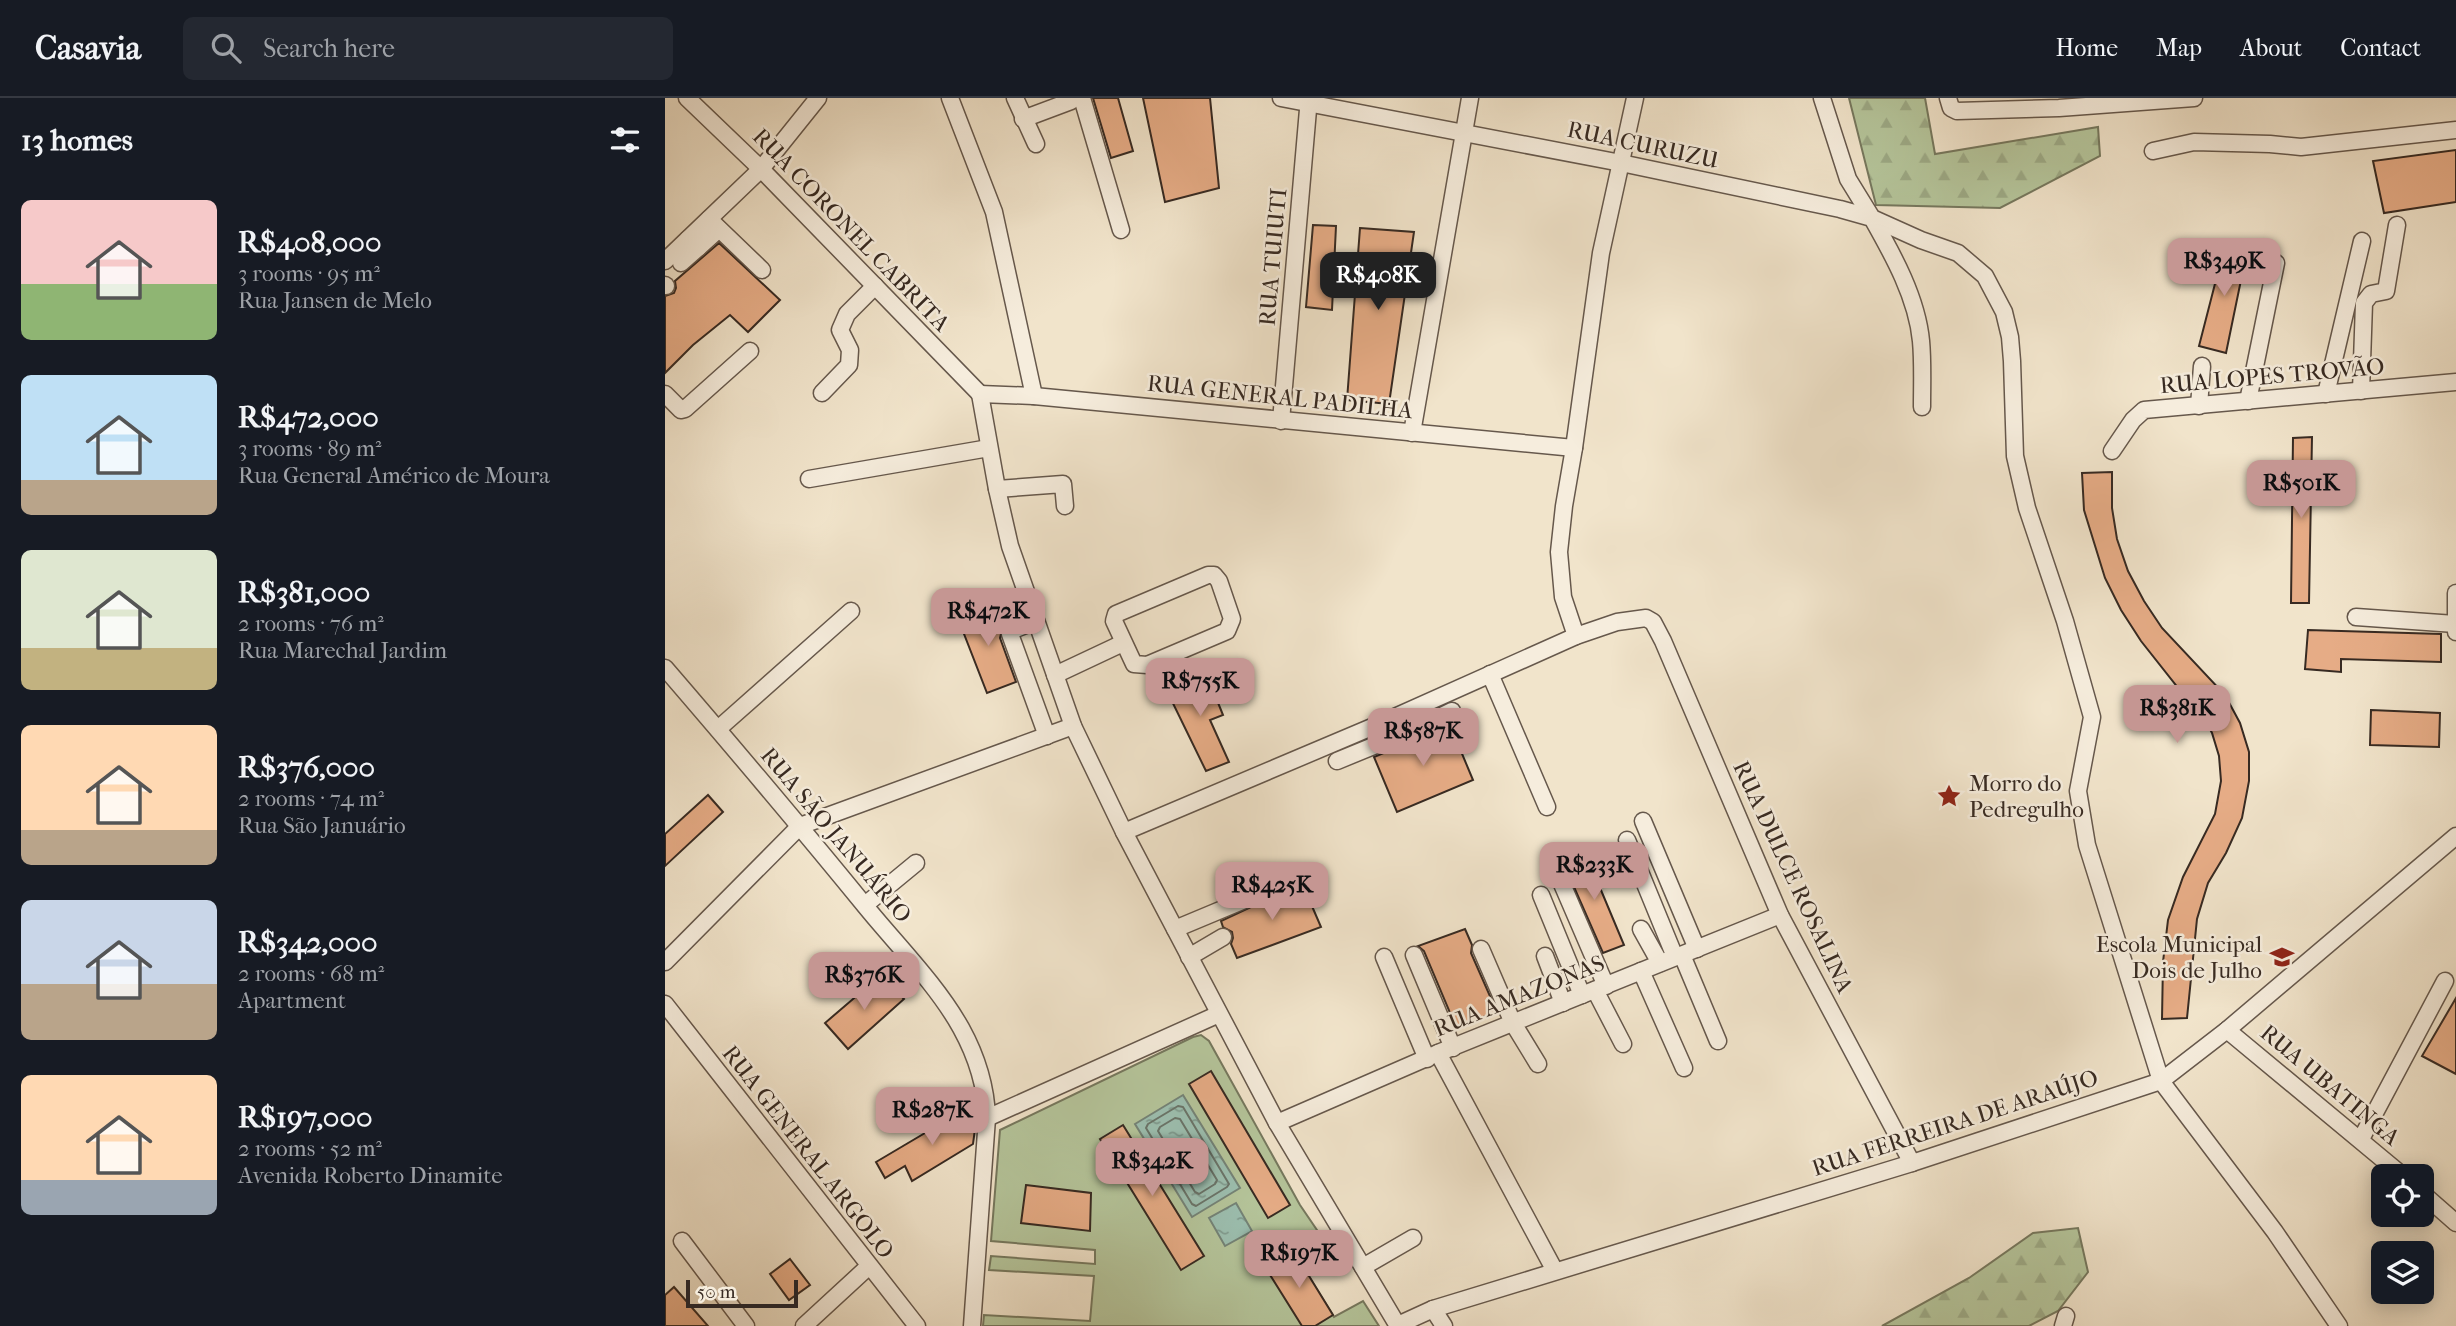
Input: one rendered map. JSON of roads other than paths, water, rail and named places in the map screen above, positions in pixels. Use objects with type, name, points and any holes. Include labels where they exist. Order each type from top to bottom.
[{"type":"street","name":"RUA CORONEL CABRITA","points":[[687,98],[761,169],[980,394]]},
{"type":"street","points":[[669,260],[714,224],[818,98]]},
{"type":"street","points":[[950,98],[993,212],[1034,396]]},
{"type":"street","points":[[1015,98],[1036,144]]},
{"type":"street","name":"RUA CURUZU","points":[[1281,98],[1309,101],[1840,209],[1872,218],[1958,253],[1985,276],[2004,312],[2010,337],[2015,457],[2027,508],[2065,621],[2092,717],[2078,790],[2087,845],[2161,1081],[2275,1232],[2339,1326]]},
{"type":"street","points":[[1412,433],[1470,98]]},
{"type":"street","points":[[1124,832],[1407,712],[1576,636],[1563,597],[1559,551],[1601,253],[1635,98]]},
{"type":"street","points":[[1822,98],[1848,179],[1892,252],[1916,314],[1921,339],[1922,407]]},
{"type":"street","points":[[1948,98],[1951,108],[1957,111],[2059,103],[2194,98]]},
{"type":"street","points":[[1023,119],[1076,99],[1121,230]]},
{"type":"street","name":"RUA TUIUTI","points":[[1281,421],[1309,101]]},
{"type":"street","points":[[2153,150],[2194,142],[2270,144],[2301,148],[2456,130]]},
{"type":"street","points":[[714,224],[762,270]]},
{"type":"street","points":[[2361,391],[2364,303],[2371,294],[2386,291],[2397,225]]},
{"type":"street","points":[[2326,394],[2362,241]]},
{"type":"street","points":[[2248,401],[2276,263]]},
{"type":"street","points":[[822,393],[849,365],[850,350],[840,330],[847,314],[875,286]]},
{"type":"street","points":[[665,394],[681,410],[685,409],[750,351]]},
{"type":"street","points":[[2199,406],[2202,366]]},
{"type":"street","name":"RUA LOPES TROVÃO","points":[[2112,451],[2133,420],[2144,410],[2456,382]]},
{"type":"street","points":[[980,394],[1010,546],[1073,726],[1124,832],[1277,1123],[1398,1326]]},
{"type":"street","name":"RUA GENERAL PADILHA","points":[[980,394],[1034,396],[1574,448]]},
{"type":"street","points":[[809,479],[989,448]]},
{"type":"street","points":[[997,489],[1063,484],[1065,506]]},
{"type":"street","points":[[1208,575],[1214,575],[1219,581],[1233,619],[1227,631],[1139,666],[1131,660],[1123,643],[1114,621],[1115,614],[1208,575]]},
{"type":"street","points":[[2356,617],[2455,628],[2456,593]]},
{"type":"street","points":[[718,729],[851,611]]},
{"type":"street","name":"RUA DULCE ROSALINA","points":[[1576,636],[1618,621],[1646,618],[1653,622],[1780,915],[1912,1163]]},
{"type":"street","points":[[1036,621],[1013,630],[1010,634],[1047,736]]},
{"type":"street","points":[[1055,675],[1123,643]]},
{"type":"street","name":"RUA SÃO JANUÁRIO","points":[[665,668],[933,988],[960,1026],[976,1059],[986,1090],[987,1118],[972,1326]]},
{"type":"street","points":[[1490,674],[1547,807]]},
{"type":"street","points":[[1337,761],[1452,711]]},
{"type":"street","points":[[1407,712],[1415,729]]},
{"type":"street","points":[[665,962],[800,826],[1073,726]]},
{"type":"street","points":[[1643,821],[1679,956]]},
{"type":"street","name":"RUA FERREIRA DE ARAÚJO","points":[[1398,1326],[1433,1309],[1912,1163],[2161,1081],[2227,1030],[2456,836]]},
{"type":"street","points":[[1627,840],[1718,1041]]},
{"type":"street","points":[[865,905],[916,863]]},
{"type":"street","points":[[1556,870],[1594,990]]},
{"type":"street","points":[[1541,895],[1623,1044]]},
{"type":"street","points":[[1175,929],[1254,896]]},
{"type":"street","name":"RUA AMAZONAS","points":[[1277,1123],[1439,1053],[1780,915]]},
{"type":"street","points":[[1641,929],[1679,956]]},
{"type":"street","points":[[1189,957],[1223,937]]},
{"type":"street","points":[[1481,948],[1513,1023],[1538,1063]]},
{"type":"street","points":[[1414,955],[1439,1053]]},
{"type":"street","points":[[1545,956],[1563,1003]]},
{"type":"street","points":[[1384,957],[1439,1053],[1555,1271]]},
{"type":"street","points":[[1641,971],[1684,1069]]},
{"type":"street","points":[[2361,1139],[2445,981]]},
{"type":"street","name":"RUA GENERAL ARGOLO","points":[[665,1004],[917,1326]]},
{"type":"street","points":[[987,1118],[1219,1014]]},
{"type":"street","name":"RUA UBATINGA","points":[[2227,1030],[2389,1164]]},
{"type":"street","points":[[2434,1204],[2456,1223]]},
{"type":"street","points":[[1363,1267],[1413,1238]]},
{"type":"street","points":[[682,1241],[746,1326]]},
{"type":"street","points":[[804,1326],[868,1266]]},
{"type":"street","points":[[1433,1309],[1444,1326]]},
{"type":"water","points":[[1183,1095],[1240,1188],[1192,1217],[1135,1124]]},
{"type":"water","points":[[1236,1203],[1252,1231],[1225,1246],[1209,1218]]},
{"type":"place","name":"Morro do Pedregulho","points":[[1949,796]]},
{"type":"place","name":"Escola Municipal Dois de Julho","points":[[2282,957]]}]
